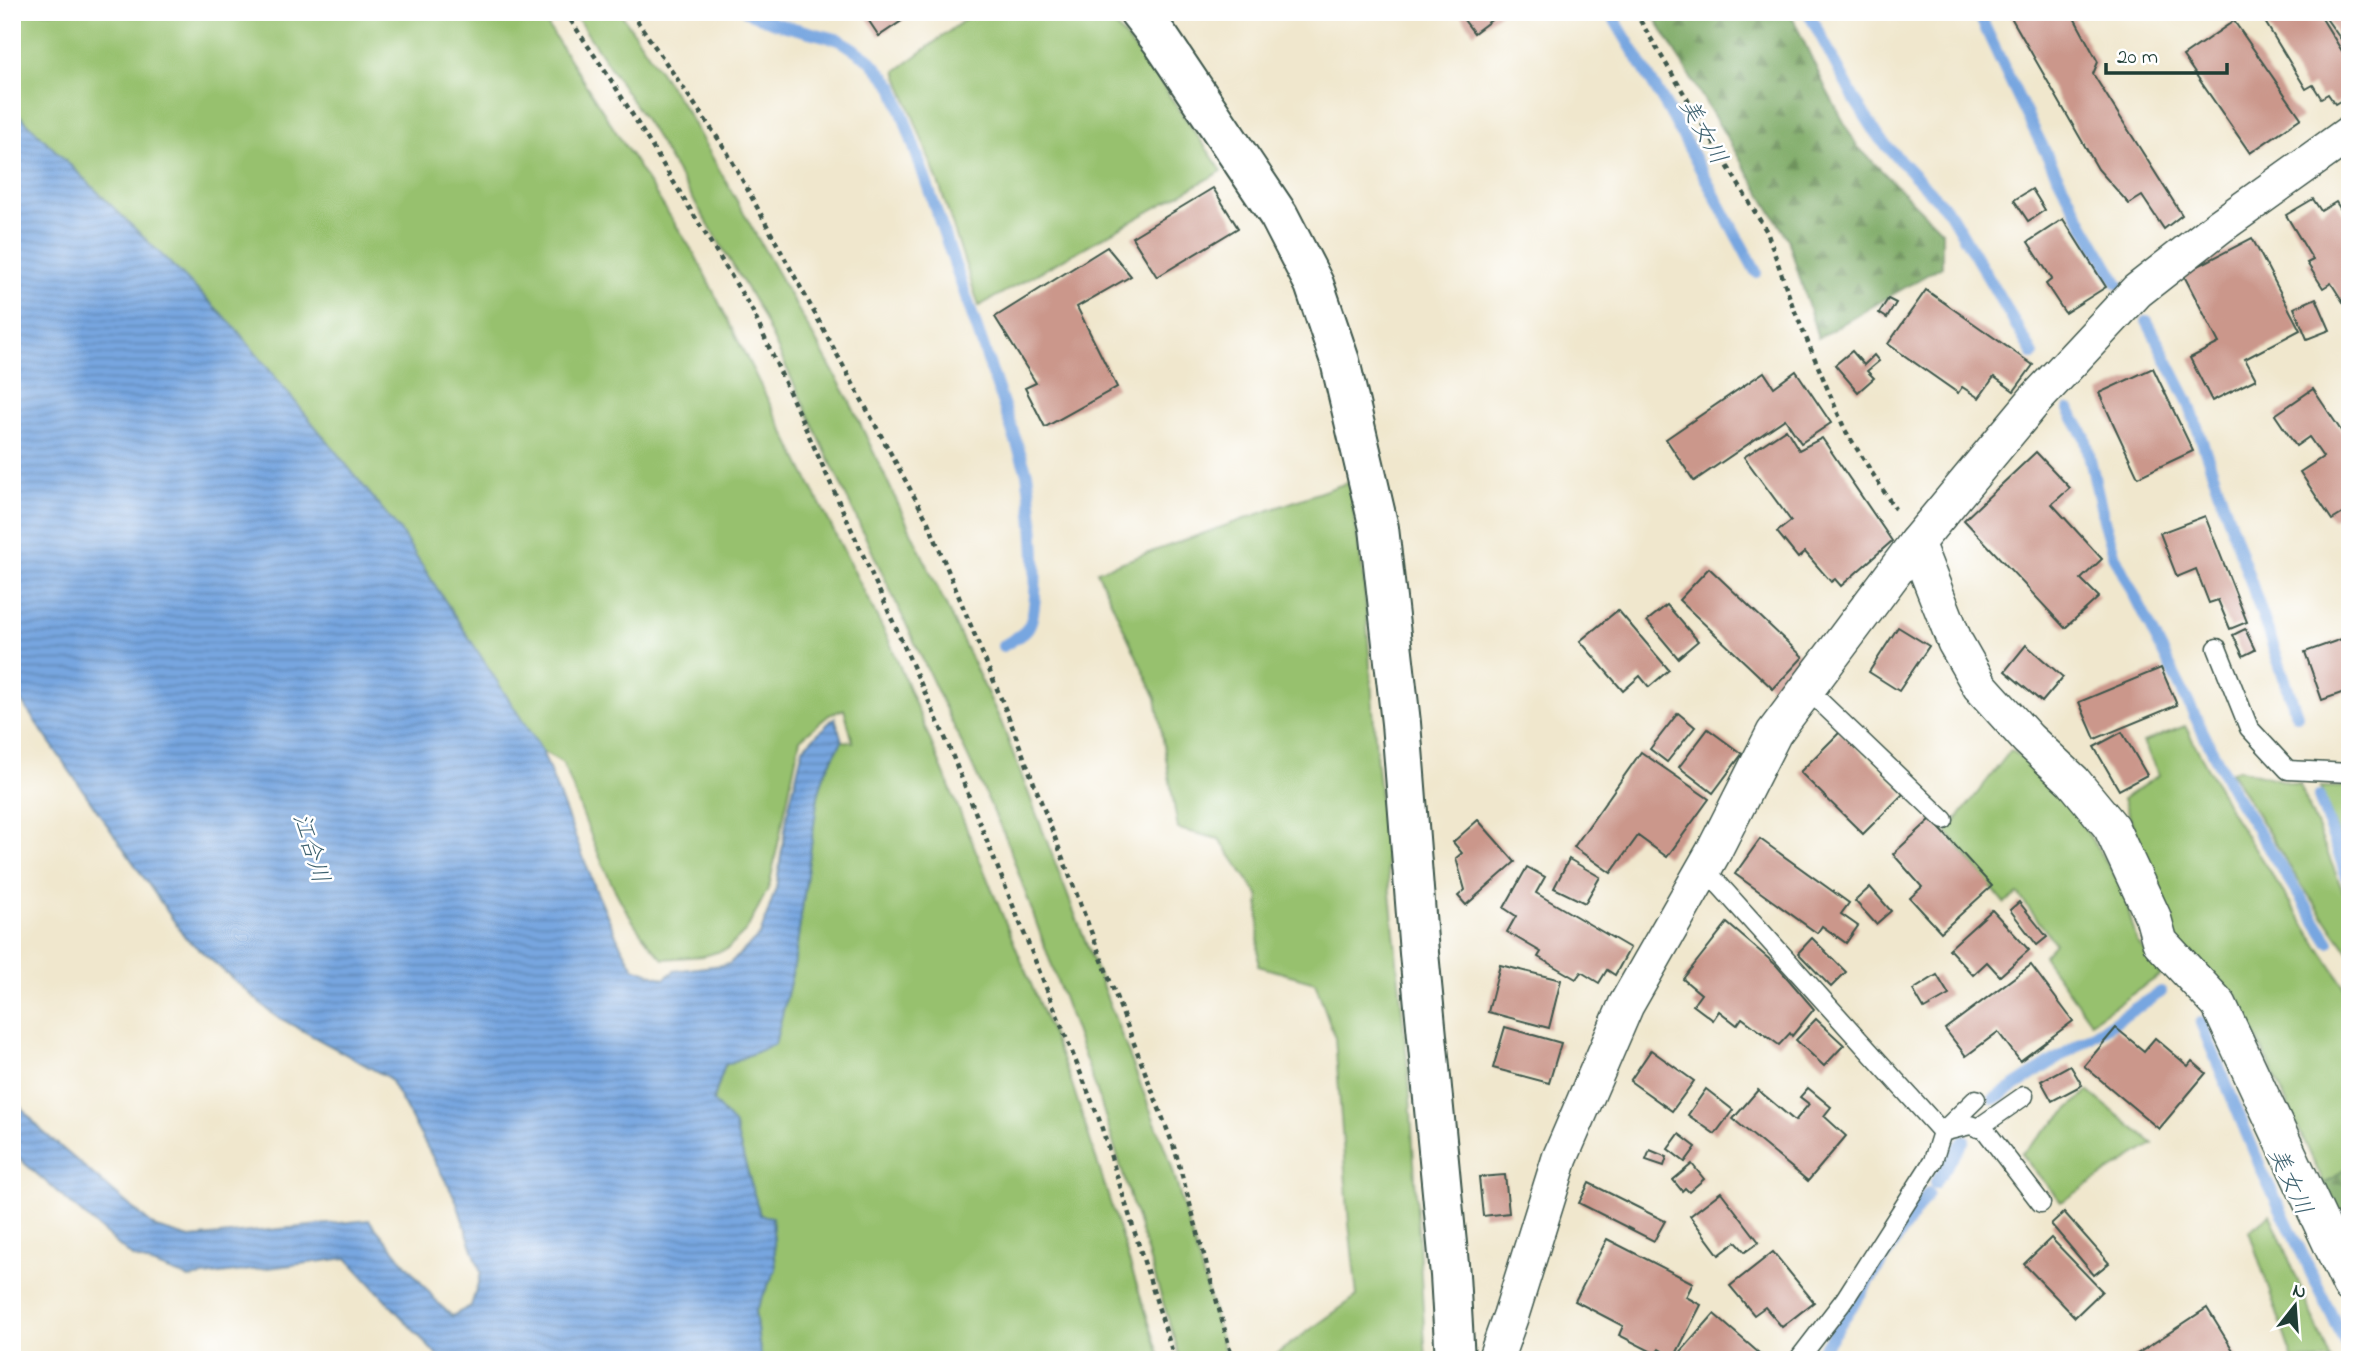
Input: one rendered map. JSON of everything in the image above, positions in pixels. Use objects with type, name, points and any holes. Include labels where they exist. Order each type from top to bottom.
[{"type":"street","points":[[1139,12],[1161,40],[1279,216],[1314,284],[1340,361],[1379,528],[1396,681],[1450,1275],[1455,1360]]},
{"type":"street","points":[[1494,1360],[1511,1315],[1560,1158],[1626,1005],[1704,868],[1774,733],[1916,543],[2035,400],[2137,291],[2220,226],[2350,133]]},
{"type":"street","points":[[1916,543],[1955,642],[1980,686],[2028,739],[2073,780],[2111,827],[2153,917],[2160,942],[2219,1005],[2350,1284]]},
{"type":"lane","points":[[2217,648],[2249,728],[2288,770],[2350,773]]},
{"type":"lane","points":[[1807,689],[1944,820]]},
{"type":"lane","points":[[1704,868],[1941,1132]]},
{"type":"lane","points":[[1978,1128],[2024,1096]]},
{"type":"lane","points":[[1798,1360],[1844,1300],[1933,1161],[1941,1132],[1976,1099]]},
{"type":"lane","points":[[1941,1132],[1970,1125],[1985,1130],[2042,1203]]},
{"type":"path","points":[[565,12],[613,83],[752,310],[868,566],[947,742],[1099,1119],[1175,1360]]},
{"type":"path","points":[[631,12],[726,150],[928,522],[1007,713],[1175,1150],[1233,1360]]},
{"type":"path","points":[[1635,12],[1767,232],[1793,307],[1845,430],[1916,543]]},
{"type":"green space","points":[[12,12],[539,12],[695,255],[890,643],[1071,1081],[1161,1360],[761,1360],[755,1312],[776,1269],[772,1217],[760,1215],[734,1124],[713,1102],[725,1065],[775,1044],[794,966],[818,796],[825,772],[842,741],[853,742],[844,709],[829,715],[800,739],[769,887],[746,931],[727,949],[704,956],[663,959],[629,915],[616,891],[563,763],[542,751],[400,531],[232,324],[12,108]]},
{"type":"green space","points":[[573,12],[620,12],[685,109],[848,398],[1001,722],[1171,1164],[1227,1360],[1181,1360],[1099,1097],[1005,836],[759,309],[651,129]]},
{"type":"green space","points":[[975,12],[1104,12],[1149,66],[1222,171],[979,306],[941,190],[896,71]]},
{"type":"green space","points":[[1651,12],[1790,12],[1827,91],[1857,146],[1942,231],[1942,266],[1818,338],[1788,239]]},
{"type":"green space","points":[[1349,482],[1364,581],[1377,766],[1409,1079],[1426,1360],[1268,1360],[1357,1296],[1335,1038],[1315,982],[1258,966],[1259,896],[1219,839],[1178,829],[1156,698],[1097,571]]},
{"type":"green space","points":[[2185,726],[2232,814],[2343,984],[2350,1026],[2348,1167],[2324,1184],[2238,996],[2178,945],[2123,799],[2159,775],[2143,742]]},
{"type":"green space","points":[[2011,750],[2041,770],[2071,807],[2122,887],[2137,942],[2165,972],[2091,1022],[2043,956],[2055,943],[2018,894],[2004,903],[1947,832]]},
{"type":"green space","points":[[2238,769],[2300,785],[2350,909],[2350,954],[2296,877],[2231,772]]},
{"type":"green space","points":[[2320,787],[2350,787],[2350,865]]},
{"type":"green space","points":[[2088,1091],[2153,1144],[2061,1202],[2021,1154]]},
{"type":"green space","points":[[2350,1151],[2350,1245],[2324,1184],[2348,1167]]},
{"type":"green space","points":[[2270,1214],[2331,1360],[2293,1360],[2249,1231]]},
{"type":"water","name":"江合川","points":[[12,108],[232,324],[400,531],[542,751],[598,895],[634,968],[664,979],[674,971],[729,964],[760,935],[776,888],[788,811],[803,748],[835,717],[842,741],[825,772],[818,796],[794,966],[775,1044],[725,1065],[713,1101],[734,1124],[760,1215],[772,1217],[776,1269],[755,1312],[761,1360],[441,1360],[347,1258],[189,1278],[132,1257],[22,1161],[12,1148],[12,1097],[42,1131],[156,1228],[190,1238],[369,1220],[452,1316],[471,1306],[481,1273],[455,1198],[389,1078],[274,1015],[185,937],[12,688]]},
{"type":"building","points":[[863,12],[915,12],[879,36]]},
{"type":"building","points":[[1458,12],[1502,12],[1474,33]]},
{"type":"building","points":[[2008,12],[2071,12],[2098,62],[2093,74],[2182,215],[2164,229],[2142,196],[2129,204],[2098,169]]},
{"type":"building","points":[[2241,12],[2257,12],[2245,19]]},
{"type":"building","points":[[2259,12],[2318,12],[2350,64],[2347,70],[2350,76],[2350,95],[2335,104],[2328,94],[2321,98],[2313,85],[2306,89]]},
{"type":"building","points":[[2333,12],[2350,12],[2350,52],[2325,17]]},
{"type":"building","points":[[2234,21],[2301,118],[2250,153],[2183,56]]},
{"type":"building","points":[[1213,188],[1238,228],[1157,277],[1132,237]]},
{"type":"building","points":[[2032,189],[2045,210],[2028,221],[2014,200]]},
{"type":"building","points":[[2313,199],[2321,211],[2336,202],[2350,224],[2350,313],[2331,283],[2323,288],[2307,263],[2313,260],[2286,215]]},
{"type":"building","points":[[2063,219],[2106,287],[2065,313],[2046,284],[2052,279],[2028,242]]},
{"type":"building","points":[[2252,238],[2300,330],[2245,359],[2256,379],[2212,401],[2190,358],[2219,343],[2183,274]]},
{"type":"building","points":[[1107,247],[1131,276],[1077,307],[1117,387],[1045,427],[1025,388],[1036,383],[995,317]]},
{"type":"building","points":[[1926,290],[2033,365],[2014,391],[1994,377],[1979,398],[1962,387],[1958,393],[1888,344]]},
{"type":"building","points":[[2316,298],[2330,330],[2307,339],[2294,308]]},
{"type":"building","points":[[1888,299],[1896,303],[1887,318],[1879,313]]},
{"type":"building","points":[[1852,351],[1864,365],[1874,355],[1879,361],[1867,371],[1874,378],[1858,392],[1835,365]]},
{"type":"building","points":[[2153,368],[2193,451],[2138,477],[2099,393]]},
{"type":"building","points":[[1796,371],[1831,423],[1801,443],[1785,419],[1694,481],[1666,439],[1764,372],[1774,387]]},
{"type":"building","points":[[2313,389],[2350,444],[2350,509],[2332,520],[2300,472],[2323,457],[2309,437],[2296,446],[2275,415]]},
{"type":"building","points":[[1786,429],[1799,450],[1822,438],[1892,541],[1841,586],[1835,579],[1831,582],[1805,552],[1798,558],[1777,532],[1791,521],[1744,457]]},
{"type":"building","points":[[2036,452],[2070,488],[2052,504],[2102,559],[2081,579],[2099,597],[2065,628],[1964,520]]},
{"type":"building","points":[[2205,516],[2247,622],[2230,629],[2218,600],[2209,603],[2196,569],[2177,577],[2160,533]]},
{"type":"building","points":[[1709,568],[1803,657],[1773,689],[1679,600]]},
{"type":"building","points":[[1667,605],[1698,641],[1678,658],[1647,621]]},
{"type":"building","points":[[1618,610],[1669,670],[1649,687],[1640,676],[1623,691],[1580,641]]},
{"type":"building","points":[[1898,627],[1929,646],[1899,691],[1869,672]]},
{"type":"building","points":[[2245,629],[2255,650],[2243,656],[2233,635]]},
{"type":"building","points":[[2350,636],[2350,690],[2322,700],[2305,652]]},
{"type":"building","points":[[2026,645],[2063,677],[2042,702],[2005,671]]},
{"type":"building","points":[[2161,668],[2177,705],[2095,739],[2079,702]]},
{"type":"building","points":[[1678,713],[1695,727],[1667,762],[1650,749]]},
{"type":"building","points":[[1708,729],[1742,754],[1713,793],[1679,767]]},
{"type":"building","points":[[1840,732],[1903,794],[1863,834],[1800,772]]},
{"type":"building","points":[[2122,732],[2147,775],[2119,790],[2094,747]]},
{"type":"building","points":[[1641,752],[1709,799],[1667,857],[1638,836],[1611,873],[1574,847]]},
{"type":"building","points":[[1931,819],[1992,886],[1941,932],[1910,898],[1922,887],[1893,854]]},
{"type":"building","points":[[1478,820],[1515,862],[1466,905],[1458,896],[1465,890],[1456,858],[1462,853],[1453,842]]},
{"type":"building","points":[[1760,839],[1849,903],[1841,914],[1858,926],[1846,943],[1822,926],[1817,933],[1735,874]]},
{"type":"building","points":[[1569,859],[1600,877],[1585,903],[1554,888]]},
{"type":"building","points":[[1527,867],[1545,877],[1536,893],[1630,948],[1615,975],[1607,970],[1599,983],[1581,972],[1576,979],[1538,957],[1541,952],[1507,932],[1516,916],[1504,908]]},
{"type":"building","points":[[1870,887],[1891,911],[1876,924],[1855,901]]},
{"type":"building","points":[[2019,902],[2047,937],[2037,945],[2010,910]]},
{"type":"building","points":[[1992,910],[2029,950],[2000,976],[1987,962],[1973,975],[1949,949]]},
{"type":"building","points":[[1727,923],[1776,965],[1814,1009],[1792,1036],[1790,1033],[1779,1045],[1742,1018],[1737,1025],[1719,1011],[1713,1020],[1693,1005],[1701,994],[1683,979]]},
{"type":"building","points":[[1812,938],[1846,972],[1831,987],[1798,953]]},
{"type":"building","points":[[1500,965],[1561,980],[1549,1028],[1488,1012]]},
{"type":"building","points":[[2031,965],[2073,1021],[2020,1061],[1998,1032],[1966,1056],[1945,1029]]},
{"type":"building","points":[[1937,975],[1949,995],[1924,1009],[1913,990]]},
{"type":"building","points":[[1816,1019],[1844,1045],[1824,1066],[1796,1040]]},
{"type":"building","points":[[1505,1027],[1561,1043],[1549,1083],[1493,1068]]},
{"type":"building","points":[[2116,1028],[2144,1051],[2155,1038],[2188,1066],[2192,1061],[2206,1073],[2159,1129],[2084,1066]]},
{"type":"building","points":[[1651,1050],[1694,1081],[1672,1111],[1630,1081]]},
{"type":"building","points":[[2070,1065],[2082,1085],[2052,1101],[2041,1081]]},
{"type":"building","points":[[1808,1088],[1831,1107],[1824,1116],[1846,1136],[1808,1181],[1733,1119],[1758,1090],[1795,1121],[1809,1104],[1800,1097]]},
{"type":"building","points":[[1706,1089],[1733,1110],[1715,1134],[1688,1115]]},
{"type":"building","points":[[1679,1134],[1696,1147],[1685,1162],[1668,1149]]},
{"type":"building","points":[[1650,1150],[1667,1157],[1664,1166],[1646,1160]]},
{"type":"building","points":[[1692,1164],[1704,1179],[1689,1192],[1685,1188],[1682,1191],[1673,1180]]},
{"type":"building","points":[[1505,1175],[1509,1213],[1483,1216],[1479,1177]]},
{"type":"building","points":[[1589,1183],[1665,1221],[1654,1241],[1579,1203]]},
{"type":"building","points":[[1721,1192],[1759,1242],[1745,1252],[1736,1242],[1719,1255],[1690,1216]]},
{"type":"building","points":[[2064,1212],[2109,1263],[2094,1275],[2051,1224]]},
{"type":"building","points":[[2051,1238],[2102,1291],[2075,1317],[2024,1264]]},
{"type":"building","points":[[1607,1239],[1693,1283],[1686,1297],[1701,1305],[1674,1358],[1659,1349],[1656,1354],[1619,1335],[1623,1326],[1575,1301]]},
{"type":"building","points":[[1773,1252],[1814,1302],[1782,1327],[1765,1307],[1754,1315],[1730,1286]]},
{"type":"building","points":[[2207,1308],[2239,1360],[2128,1360]]},
{"type":"building","points":[[1714,1314],[1767,1360],[1684,1360],[1678,1355]]},
{"type":"waterway","points":[[747,12],[774,23],[840,40],[869,59],[893,86],[1027,473],[1035,552],[1033,614],[1027,629],[1003,646]]},
{"type":"waterway","name":"美女川","points":[[1610,12],[1668,109],[1756,272]]},
{"type":"waterway","points":[[1808,12],[1855,100],[1880,139],[1950,213],[2033,354]]},
{"type":"waterway","points":[[1978,12],[2044,150],[2118,284]]},
{"type":"waterway","points":[[2147,321],[2188,401],[2297,715]]},
{"type":"waterway","points":[[2069,410],[2085,437],[2115,557],[2233,792],[2329,942]]},
{"type":"waterway","points":[[2319,797],[2350,885]]},
{"type":"waterway","points":[[1994,1099],[2161,992]]},
{"type":"waterway","name":"美女川","points":[[2201,1023],[2262,1171],[2350,1353]]},
{"type":"waterway","points":[[1935,1183],[1964,1140]]},
{"type":"waterway","points":[[1816,1360],[1928,1193]]}]
